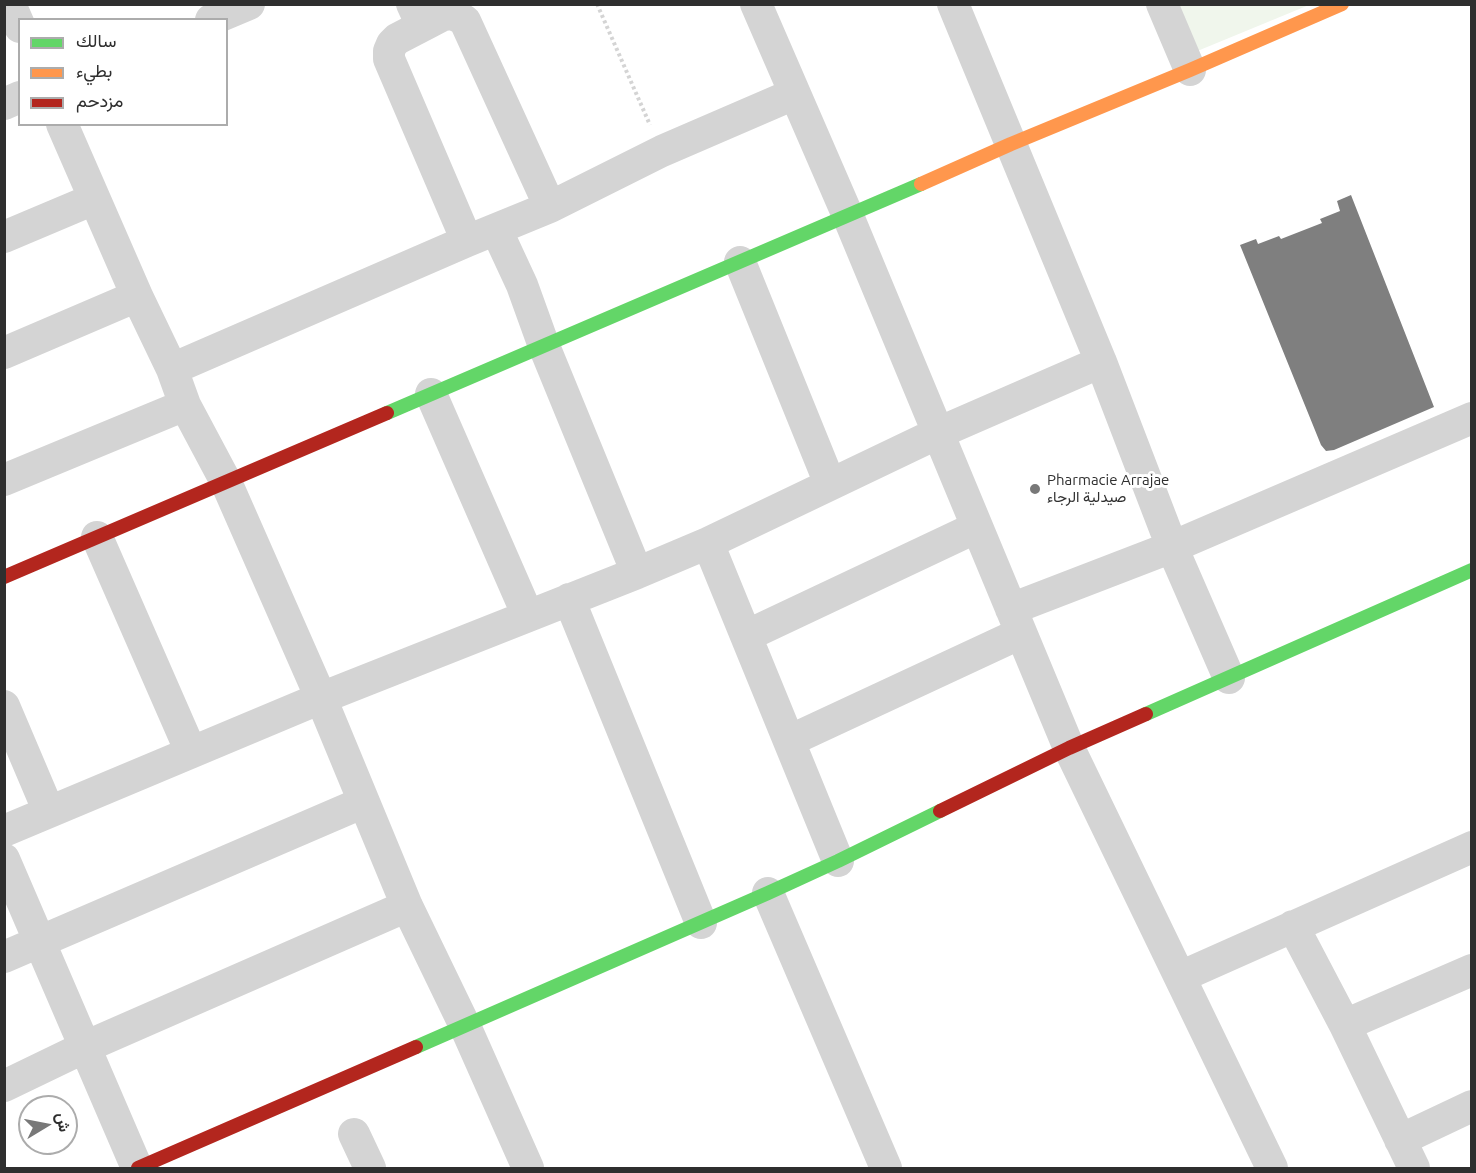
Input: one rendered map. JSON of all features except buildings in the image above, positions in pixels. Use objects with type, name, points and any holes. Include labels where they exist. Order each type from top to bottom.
[{"type":"street","points":[[10,4],[18,22]]},
{"type":"street","points":[[217,18],[249,4]]},
{"type":"street","points":[[756,4],[848,216],[1069,748],[1272,1168]]},
{"type":"street","points":[[953,4],[1101,362],[1172,547],[1229,678]]},
{"type":"street","points":[[1162,4],[1190,70]]},
{"type":"street","points":[[4,577],[1341,4]]},
{"type":"street","points":[[467,242],[389,59],[392,45],[417,15],[452,15],[465,21],[550,207]]},
{"type":"street","points":[[172,369],[550,207],[662,151],[794,94]]},
{"type":"street","points":[[4,104],[18,98]]},
{"type":"street","points":[[63,126],[137,296],[172,369],[185,405],[226,482],[321,698],[407,906],[465,1026],[528,1168]]},
{"type":"street","points":[[4,237],[94,199]]},
{"type":"street","points":[[496,230],[522,285],[544,345],[637,573]]},
{"type":"street","points":[[740,262],[830,484]]},
{"type":"street","points":[[4,353],[137,296]]},
{"type":"street","points":[[4,831],[321,698],[708,543],[939,433],[1101,362]]},
{"type":"street","points":[[431,394],[528,616]]},
{"type":"street","points":[[4,480],[185,405]]},
{"type":"street","points":[[789,741],[1016,621],[1172,547],[1472,418]]},
{"type":"street","points":[[746,636],[977,527]]},
{"type":"street","points":[[97,537],[191,752]]},
{"type":"street","points":[[708,543],[838,861]]},
{"type":"street","points":[[4,859],[138,1168],[176,1161],[465,1026],[838,861],[1069,748],[1472,570]]},
{"type":"street","points":[[569,599],[701,923]]},
{"type":"street","points":[[4,706],[49,812]]},
{"type":"street","points":[[4,957],[364,802]]},
{"type":"street","points":[[1180,976],[1472,847]]},
{"type":"street","points":[[768,893],[886,1168]]},
{"type":"street","points":[[4,1086],[85,1047],[407,906]]},
{"type":"street","points":[[1293,926],[1345,1025],[1414,1168]]},
{"type":"street","points":[[1345,1025],[1472,970]]},
{"type":"street","points":[[1400,1140],[1472,1106]]},
{"type":"street","points":[[354,1134],[370,1168]]},
{"type":"path","points":[[597,4],[662,151]]},
{"type":"shaded area","points":[[1175,5],[1309,5],[1195,52]]},
{"type":"traffic: fast","points":[[387,413],[921,184]]},
{"type":"traffic: fast","points":[[1146,714],[1472,570]]},
{"type":"traffic: fast","points":[[416,1047],[768,893],[940,811]]},
{"type":"traffic: slow","points":[[921,184],[1342,4]]},
{"type":"traffic: jam","points":[[4,577],[387,413]]},
{"type":"traffic: jam","points":[[940,811],[1069,748],[1146,714]]},
{"type":"traffic: jam","points":[[138,1168],[416,1047]]},
{"type":"place","name":"Pharmacie Arrajae صيدلية الرجاء","points":[[1035,489]]}]
